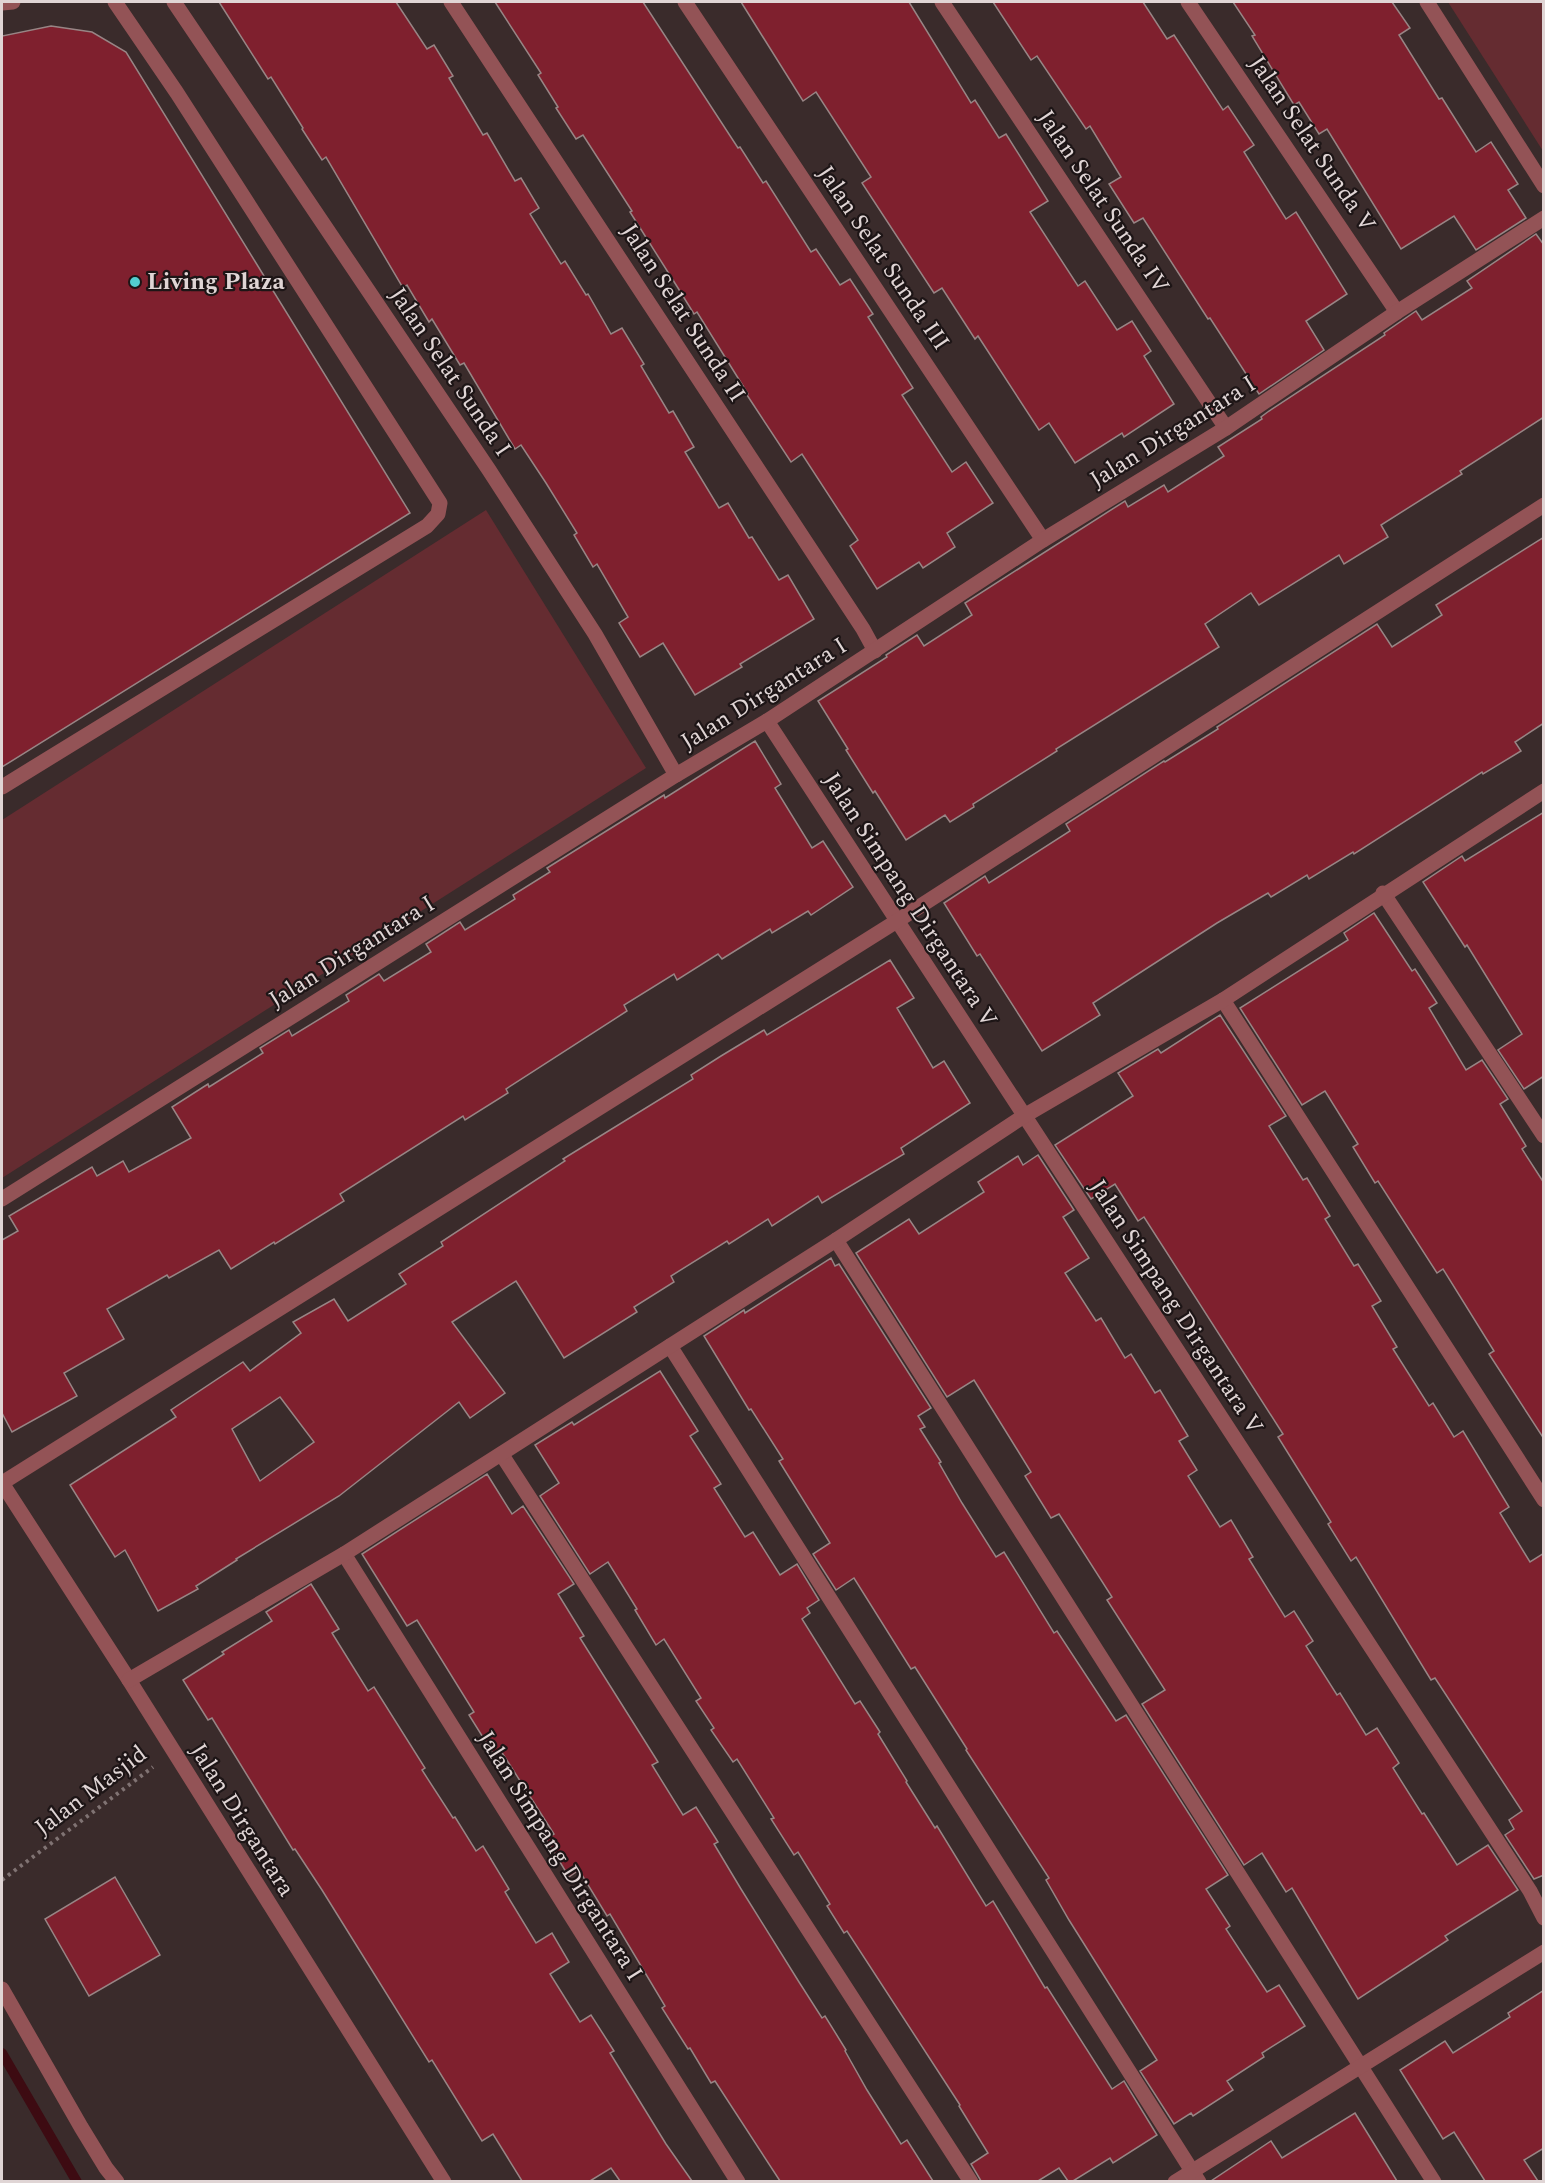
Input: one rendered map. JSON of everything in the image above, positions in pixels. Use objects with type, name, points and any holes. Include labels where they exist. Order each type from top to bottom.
[{"type":"street","points":[[2,3],[13,2]]},
{"type":"street","points":[[2,787],[427,525],[438,514],[440,503],[183,103],[115,2]]},
{"type":"street","name":"Jalan Selat Sunda I","points":[[174,2],[489,470],[595,634],[676,775]]},
{"type":"street","name":"Jalan Selat Sunda II","points":[[451,2],[875,651]]},
{"type":"street","name":"Jalan Selat Sunda III","points":[[685,2],[1043,540]]},
{"type":"street","name":"Jalan Selat Sunda IV","points":[[942,2],[1226,428]]},
{"type":"street","name":"Jalan Selat Sunda V","points":[[1188,2],[1397,312]]},
{"type":"street","points":[[1428,2],[1544,186]]},
{"type":"street","name":"Jalan Dirgantara I","points":[[2,1199],[676,775],[767,721],[1043,540],[1226,428],[1397,312],[1544,218]]},
{"type":"street","points":[[2,1483],[897,921],[1544,505]]},
{"type":"street","name":"Jalan Simpang Dirgantara V","points":[[767,721],[1530,1891],[1544,1918]]},
{"type":"street","points":[[129,1680],[344,1554],[502,1455],[1024,1116],[1223,1000],[1383,893],[1544,790]]},
{"type":"street","points":[[1383,893],[1544,1136]]},
{"type":"street","points":[[1223,1000],[1544,1500]]},
{"type":"street","points":[[836,1240],[1434,2181]]},
{"type":"street","points":[[670,1346],[1196,2176]]},
{"type":"street","points":[[502,1455],[971,2181]]},
{"type":"street","name":"Jalan Dirgantara","points":[[2,1483],[129,1680],[444,2181]]},
{"type":"street","name":"Jalan Simpang Dirgantara I","points":[[344,1554],[738,2181]]},
{"type":"street","points":[[1175,2181],[1196,2176],[1360,2067],[1544,1952]]},
{"type":"street","points":[[2,1989],[86,2135],[106,2168],[117,2181]]},
{"type":"path","name":"Jalan Masjid","points":[[2,1880],[139,1776],[173,1753]]},
{"type":"shaded area","points":[[1448,2],[1543,2],[1543,151]]},
{"type":"shaded area","points":[[486,510],[646,768],[2,1178],[2,820]]},
{"type":"building","points":[[219,2],[396,2],[427,49],[434,45],[453,76],[449,78],[483,135],[487,133],[515,181],[521,178],[539,208],[530,214],[561,264],[565,261],[586,295],[588,294],[611,334],[622,328],[644,364],[641,366],[669,413],[673,411],[694,447],[685,452],[719,508],[728,503],[749,538],[752,537],[779,580],[788,575],[814,619],[740,664],[742,667],[695,695],[663,643],[640,657],[619,623],[628,617],[597,564],[593,567],[574,535],[577,533],[546,483],[521,445],[515,449],[464,363],[460,365],[432,319],[429,322],[407,285],[403,288],[326,157],[322,160],[271,77],[268,79]]},
{"type":"building","points":[[495,2],[643,2],[738,148],[740,147],[763,183],[766,181],[811,252],[816,249],[840,285],[850,279],[873,314],[868,317],[913,388],[902,395],[952,472],[966,462],[993,503],[947,533],[955,547],[923,568],[919,562],[877,589],[850,546],[858,540],[802,454],[791,462],[697,312],[694,314],[583,135],[576,139],[556,108],[558,107],[538,75],[541,73]]},
{"type":"building","points":[[741,2],[909,2],[971,103],[975,100],[999,138],[1006,134],[1048,201],[1030,212],[1078,286],[1085,281],[1117,330],[1132,321],[1151,351],[1144,356],[1174,404],[1124,437],[1122,433],[1075,463],[1049,423],[1039,430],[978,336],[975,339],[942,288],[934,293],[862,183],[871,177],[816,92],[803,101]]},
{"type":"building","points":[[993,2],[1143,2],[1167,39],[1174,35],[1223,110],[1228,106],[1254,145],[1244,152],[1286,219],[1296,212],[1347,294],[1306,321],[1324,350],[1259,394],[1143,218],[1134,223],[1109,184],[1121,177],[1090,126],[1086,129],[1037,56],[1031,60]]},
{"type":"building","points":[[1233,2],[1392,2],[1410,28],[1399,35],[1476,152],[1491,142],[1518,184],[1508,190],[1526,218],[1476,250],[1454,216],[1401,249],[1327,129],[1319,134],[1299,102],[1294,105],[1252,36],[1255,35]]},
{"type":"building","name":"Living Plaza","points":[[51,26],[92,32],[126,52],[410,513],[2,767],[2,36]]},
{"type":"building","points":[[1536,234],[1544,245],[1544,417],[1460,471],[1462,474],[1381,525],[1388,537],[1344,564],[1339,555],[1259,605],[1251,593],[1205,624],[1219,647],[1056,749],[1057,751],[973,804],[974,807],[950,822],[945,815],[906,840],[875,791],[873,793],[818,701],[917,635],[924,646],[972,615],[965,603],[1125,501],[1128,507],[1164,485],[1168,492],[1224,456],[1218,447],[1385,335],[1384,333],[1416,311],[1422,320],[1472,288],[1467,281]]},
{"type":"building","points":[[1544,537],[1544,723],[1515,742],[1521,751],[1483,774],[1482,772],[1354,854],[1353,852],[1309,879],[1307,875],[1271,897],[1268,893],[1217,923],[1093,1003],[1100,1015],[1042,1051],[980,954],[977,956],[944,903],[985,876],[989,883],[1070,831],[1066,824],[1218,729],[1217,727],[1377,624],[1392,647],[1442,615],[1436,605]]},
{"type":"building","points":[[755,741],[781,784],[775,788],[812,848],[823,841],[853,887],[811,915],[808,911],[772,933],[770,929],[722,959],[718,954],[677,980],[674,974],[624,1005],[627,1011],[506,1089],[508,1093],[465,1120],[463,1116],[340,1194],[344,1201],[231,1269],[219,1250],[169,1278],[167,1275],[107,1309],[124,1339],[64,1373],[77,1396],[12,1432],[2,1413],[2,1240],[18,1231],[9,1216],[92,1167],[97,1176],[123,1161],[129,1172],[191,1138],[172,1107],[263,1053],[260,1048],[289,1030],[292,1036],[349,1001],[346,995],[379,974],[384,981],[431,952],[426,944],[460,922],[465,930],[515,899],[513,895],[550,872],[547,868]]},
{"type":"building","points":[[1544,812],[1544,1076],[1524,1089],[1498,1050],[1522,1034],[1467,945],[1465,947],[1423,882],[1462,856],[1465,861]]},
{"type":"building","points":[[1374,913],[1412,971],[1415,969],[1437,1003],[1429,1008],[1466,1070],[1482,1060],[1508,1099],[1500,1104],[1526,1146],[1522,1149],[1544,1183],[1544,1439],[1489,1354],[1494,1351],[1443,1269],[1437,1273],[1378,1181],[1375,1183],[1353,1147],[1358,1144],[1325,1091],[1302,1105],[1240,1008],[1348,940],[1344,933]]},
{"type":"building","points":[[890,960],[914,998],[897,1008],[933,1068],[944,1061],[970,1103],[901,1148],[904,1154],[822,1203],[818,1196],[772,1226],[768,1219],[729,1244],[727,1241],[671,1276],[674,1282],[634,1307],[637,1312],[564,1358],[516,1281],[452,1322],[505,1393],[470,1418],[459,1402],[339,1496],[236,1559],[196,1586],[198,1589],[158,1611],[125,1550],[115,1557],[70,1485],[176,1417],[171,1410],[243,1362],[250,1371],[301,1333],[293,1322],[334,1299],[348,1321],[406,1284],[399,1274],[443,1246],[441,1242],[565,1161],[563,1159],[693,1079],[691,1075],[764,1030],[767,1035]],"holes":[[[280,1397],[314,1442],[260,1481],[232,1429]]]},
{"type":"building","points":[[1220,1015],[1286,1116],[1269,1126],[1303,1180],[1307,1178],[1330,1216],[1325,1219],[1354,1266],[1358,1264],[1381,1301],[1372,1306],[1397,1347],[1393,1349],[1429,1406],[1433,1403],[1454,1437],[1463,1431],[1509,1507],[1500,1513],[1530,1562],[1544,1553],[1544,1875],[1534,1879],[1505,1835],[1514,1829],[1509,1820],[1522,1811],[1435,1678],[1431,1680],[1356,1557],[1351,1561],[1328,1524],[1331,1522],[1278,1437],[1283,1434],[1144,1217],[1138,1221],[1115,1184],[1091,1199],[1055,1145],[1133,1096],[1118,1073],[1158,1049],[1161,1053]]},
{"type":"building","points":[[1038,1155],[1074,1210],[1063,1217],[1089,1258],[1065,1273],[1096,1321],[1101,1318],[1125,1358],[1131,1354],[1155,1393],[1160,1390],[1188,1436],[1179,1441],[1197,1470],[1188,1476],[1220,1527],[1231,1520],[1253,1557],[1249,1559],[1285,1617],[1294,1611],[1313,1641],[1306,1646],[1337,1695],[1340,1693],[1366,1735],[1377,1728],[1399,1763],[1393,1768],[1457,1865],[1488,1845],[1518,1890],[1445,1936],[1448,1940],[1358,1999],[1292,1888],[1286,1892],[1262,1853],[1244,1865],[1142,1704],[1165,1690],[1107,1600],[1112,1597],[1059,1514],[1051,1518],[1025,1476],[1031,1472],[974,1380],[947,1397],[856,1253],[909,1219],[919,1234],[984,1192],[978,1182],[1018,1156],[1023,1165]]},
{"type":"building","points":[[831,1258],[835,1266],[839,1264],[931,1408],[918,1416],[925,1427],[920,1429],[941,1462],[939,1463],[962,1503],[996,1557],[1004,1552],[1054,1633],[1057,1631],[1116,1721],[1126,1715],[1228,1875],[1206,1889],[1230,1926],[1226,1929],[1267,1992],[1279,1985],[1305,2026],[1262,2053],[1264,2057],[1227,2081],[1233,2090],[1193,2116],[1191,2113],[1174,2124],[1140,2071],[1157,2060],[1069,1920],[1046,1880],[1049,1878],[915,1667],[911,1669],[854,1578],[836,1590],[813,1554],[830,1543],[779,1461],[783,1459],[751,1409],[749,1410],[704,1336],[744,1310],[745,1313]]},
{"type":"building","points":[[660,1371],[698,1431],[690,1436],[721,1484],[714,1488],[745,1537],[753,1532],[780,1575],[797,1564],[819,1600],[807,1608],[810,1613],[802,1619],[855,1704],[860,1701],[935,1828],[937,1826],[986,1906],[993,1901],[1045,1988],[1047,1987],[1112,2089],[1124,2081],[1157,2135],[1113,2163],[1110,2158],[1073,2181],[1068,2181],[1059,2168],[1038,2181],[981,2181],[971,2164],[988,2153],[960,2105],[847,1931],[844,1933],[827,1906],[830,1904],[798,1852],[794,1855],[737,1759],[733,1762],[711,1730],[714,1728],[696,1701],[701,1698],[664,1639],[656,1645],[608,1562],[590,1574],[540,1496],[559,1483],[535,1445],[572,1422],[574,1425]]},
{"type":"building","points":[[487,1474],[512,1514],[523,1506],[574,1584],[558,1594],[584,1636],[580,1638],[658,1762],[652,1765],[683,1815],[696,1807],[718,1842],[714,1844],[741,1889],[822,2018],[825,2016],[901,2144],[907,2140],[933,2181],[780,2181],[715,2081],[711,2083],[690,2048],[688,2049],[662,2008],[665,2006],[610,1914],[607,1916],[579,1870],[569,1877],[546,1839],[554,1834],[501,1751],[494,1755],[469,1715],[474,1712],[417,1620],[407,1626],[362,1554]]},
{"type":"building","points":[[311,1584],[339,1629],[332,1633],[368,1691],[374,1687],[425,1768],[422,1770],[476,1851],[483,1846],[509,1889],[505,1892],[536,1943],[552,1933],[569,1962],[550,1974],[580,2022],[591,2015],[614,2051],[610,2053],[666,2144],[692,2181],[620,2181],[611,2168],[590,2181],[522,2181],[493,2134],[482,2141],[432,2060],[429,2062],[322,1890],[295,1849],[293,1850],[212,1718],[208,1720],[183,1680],[272,1621],[266,1612]]},
{"type":"building","points":[[115,1877],[160,1955],[89,1996],[45,1919]]},
{"type":"building","points":[[1544,1990],[1544,2148],[1524,2160],[1538,2181],[1485,2181],[1454,2132],[1443,2139],[1400,2070],[1445,2041],[1453,2053],[1510,2017],[1508,2013]]},
{"type":"building","points":[[1355,2113],[1397,2181],[1211,2181],[1271,2141],[1282,2158]]},
{"type":"waterway","points":[[2,2053],[77,2182]]},
{"type":"place","name":"Living Plaza","points":[[135,282]]}]
